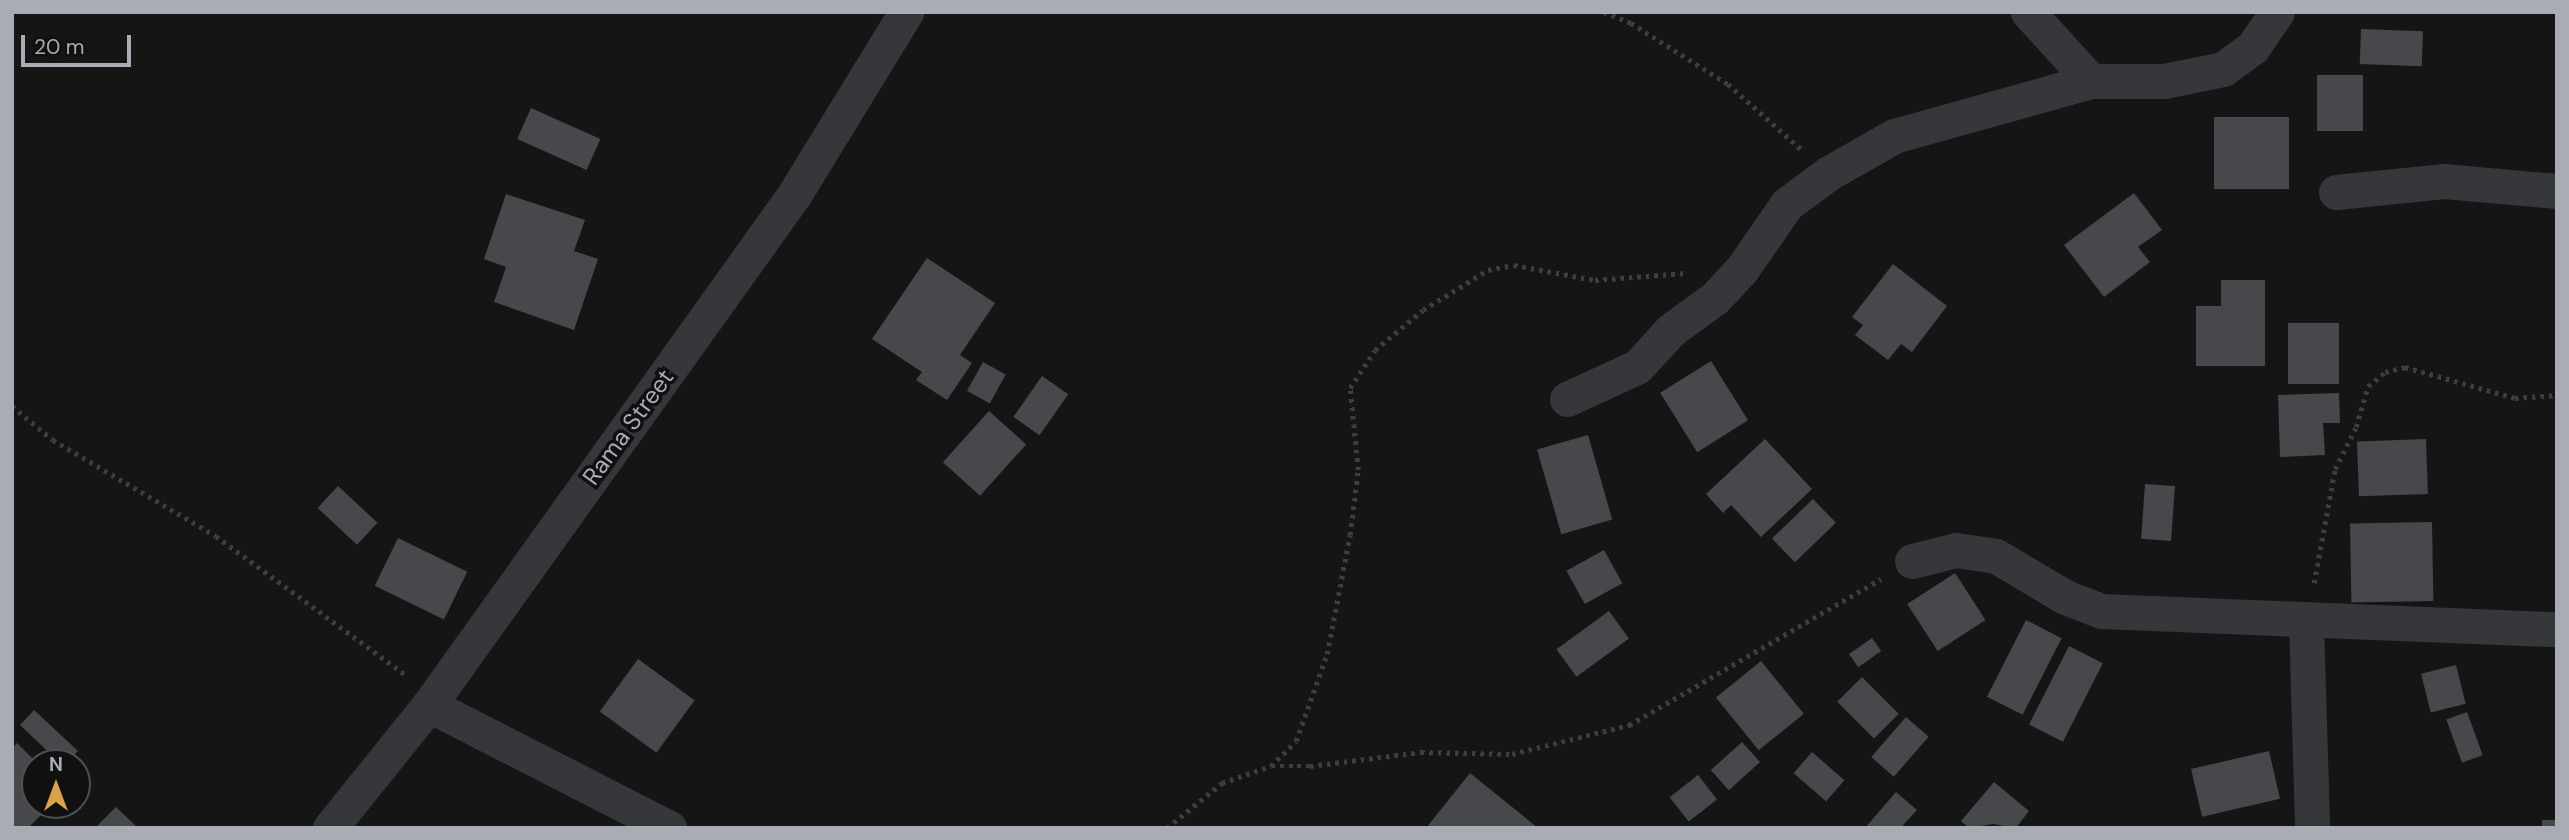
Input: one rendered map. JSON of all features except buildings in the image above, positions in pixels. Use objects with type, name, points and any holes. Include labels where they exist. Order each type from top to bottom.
[{"type":"street","name":"Rama Street","points":[[330,828],[432,699],[794,195],[906,12]]},
{"type":"street","points":[[2028,12],[2091,81]]},
{"type":"street","points":[[1567,399],[1637,367],[1671,330],[1715,298],[1742,269],[1787,204],[1829,173],[1895,136],[2091,81],[2164,81],[2223,69],[2253,47],[2277,12]]},
{"type":"street","points":[[2336,192],[2444,181],[2557,191]]},
{"type":"street","points":[[1912,561],[1956,550],[1996,556],[2065,597],[2102,611],[2311,622],[2557,629]]},
{"type":"street","points":[[2311,622],[2312,828]]},
{"type":"street","points":[[432,699],[669,828]]},
{"type":"path","points":[[1604,12],[1631,23],[1728,84],[1829,173]]},
{"type":"path","points":[[1271,766],[1296,741],[1327,654],[1358,470],[1350,388],[1375,350],[1468,280],[1514,265],[1595,280],[1742,269]]},
{"type":"path","points":[[2311,622],[2314,584],[2335,469],[2356,426],[2368,386],[2385,372],[2406,367],[2515,398],[2557,396]]},
{"type":"path","points":[[12,406],[86,461],[216,536],[432,699]]},
{"type":"path","points":[[1167,828],[1222,783],[1271,766],[1310,766],[1421,752],[1512,754],[1629,725],[1912,561]]}]
